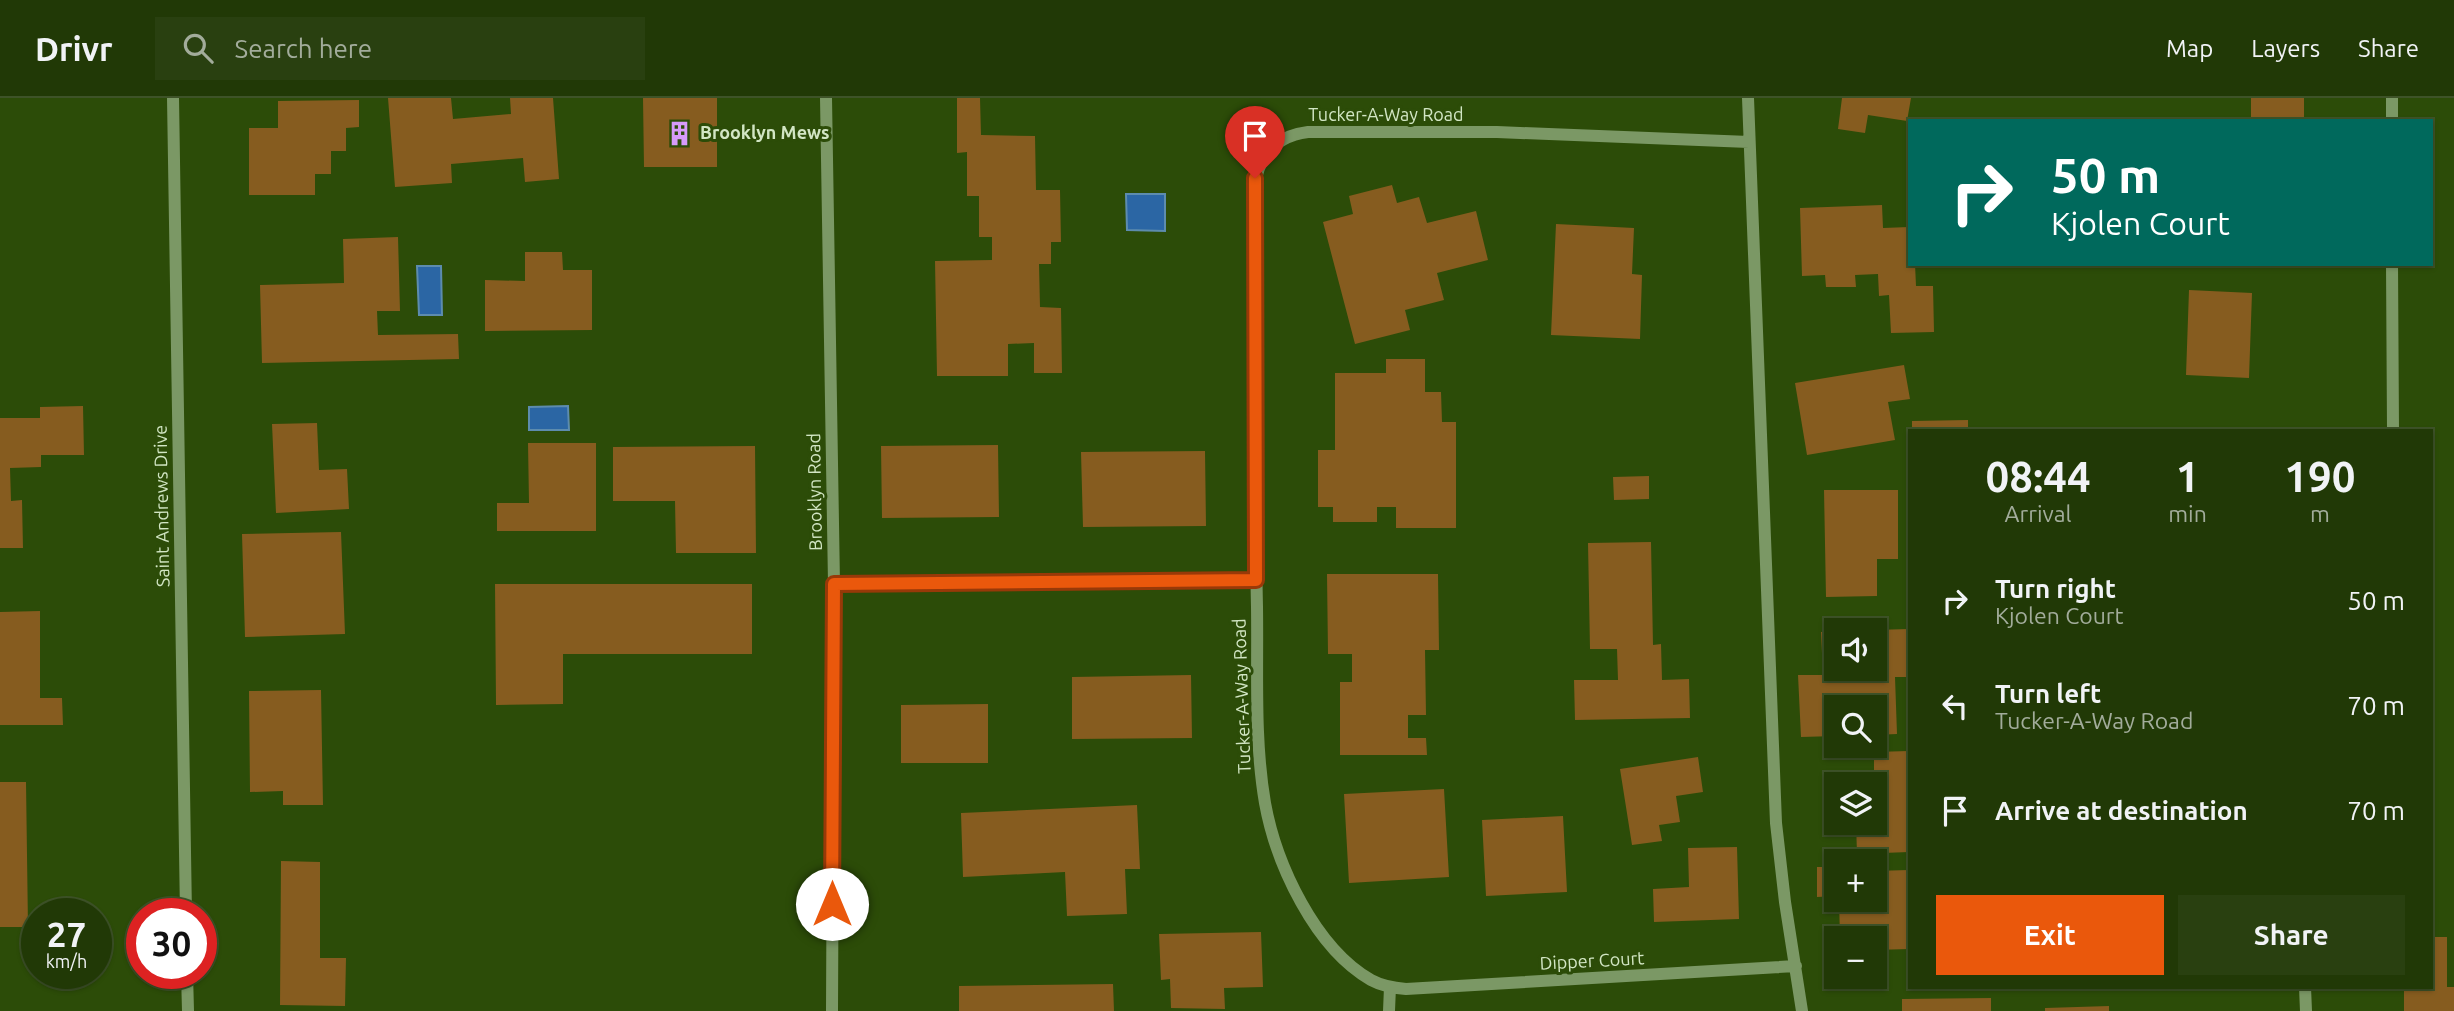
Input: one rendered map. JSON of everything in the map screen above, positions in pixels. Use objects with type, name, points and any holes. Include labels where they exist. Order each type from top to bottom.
[{"type":"street","name":"Saint Andrews Drive","points":[[173,98],[186,898]]},
{"type":"street","name":"Brooklyn Road","points":[[826,98],[834,584],[832,1011]]},
{"type":"street","points":[[1748,98],[1776,823],[1783,889],[1802,1011]]},
{"type":"street","points":[[2392,98],[2392,119]]},
{"type":"street","name":"Tucker-A-Way Road","points":[[1390,987],[1373,981],[1354,968],[1319,931],[1286,871],[1265,804],[1260,760],[1256,580],[1254,189],[1258,169],[1269,148],[1288,136],[1308,132],[1497,132],[1749,142]]},
{"type":"street","points":[[2392,266],[2393,429]]},
{"type":"street","points":[[834,584],[1256,580]]},
{"type":"street","name":"Dipper Court","points":[[1390,987],[1420,989],[1796,966]]},
{"type":"street","points":[[1389,1011],[1390,987]]},
{"type":"street","points":[[187,989],[188,1011]]},
{"type":"street","points":[[2305,989],[2306,1011]]},
{"type":"water","points":[[1126,194],[1165,194],[1165,231],[1127,230]]},
{"type":"water","points":[[417,266],[441,266],[442,315],[419,315]]},
{"type":"water","points":[[568,406],[569,430],[529,430],[529,407]]},
{"type":"building","points":[[388,98],[451,98],[453,119],[511,114],[510,98],[553,98],[559,179],[525,182],[523,158],[451,164],[452,183],[395,187]]},
{"type":"building","name":"Brooklyn Mews","points":[[643,98],[717,98],[717,167],[644,167]]},
{"type":"building","points":[[957,98],[980,98],[981,135],[1035,136],[1036,190],[1060,190],[1061,242],[1051,242],[1051,264],[1039,264],[1040,307],[1061,308],[1062,373],[1034,373],[1034,343],[1008,344],[1008,376],[937,376],[935,261],[992,260],[992,237],[979,237],[979,196],[967,196],[967,152],[957,153]]},
{"type":"building","points":[[1842,98],[1911,98],[1907,121],[1868,115],[1865,133],[1838,129]]},
{"type":"building","points":[[2251,98],[2304,98],[2304,119],[2251,119]]},
{"type":"building","points":[[359,100],[359,127],[346,128],[346,151],[331,151],[331,174],[315,174],[315,195],[249,195],[249,128],[278,128],[278,101]]},
{"type":"building","points":[[1392,185],[1397,203],[1419,197],[1427,223],[1476,211],[1488,260],[1437,273],[1444,300],[1405,310],[1410,330],[1355,344],[1323,222],[1353,214],[1349,196]]},
{"type":"building","points":[[1882,205],[1883,228],[1908,227],[1908,266],[1915,266],[1916,286],[1933,286],[1934,332],[1891,333],[1889,295],[1879,296],[1878,274],[1855,275],[1856,287],[1826,287],[1825,275],[1802,276],[1800,208]]},
{"type":"building","points":[[1556,224],[1634,228],[1632,274],[1642,275],[1640,339],[1551,335]]},
{"type":"building","points":[[398,237],[400,311],[377,311],[378,335],[458,334],[459,359],[262,363],[260,285],[344,283],[343,239]]},
{"type":"building","points":[[525,252],[562,252],[563,270],[592,270],[592,330],[485,331],[485,280],[525,281]]},
{"type":"building","points":[[2189,290],[2252,293],[2249,378],[2186,375]]},
{"type":"building","points":[[1386,359],[1425,359],[1425,392],[1441,392],[1442,422],[1456,422],[1456,528],[1396,528],[1396,507],[1377,507],[1377,522],[1333,522],[1333,507],[1318,507],[1318,450],[1335,450],[1335,373],[1386,373]]},
{"type":"building","points":[[1904,365],[1910,399],[1888,402],[1895,440],[1807,455],[1795,383]]},
{"type":"building","points":[[83,406],[84,455],[41,455],[41,467],[10,468],[11,501],[22,500],[23,548],[0,548],[0,418],[40,418],[40,407]]},
{"type":"building","points":[[1968,420],[1968,429],[1912,429],[1912,421]]},
{"type":"building","points":[[317,423],[319,470],[347,469],[349,509],[276,513],[272,424]]},
{"type":"building","points":[[528,443],[596,443],[596,531],[497,531],[497,503],[529,503]]},
{"type":"building","points":[[998,445],[999,517],[882,518],[881,446]]},
{"type":"building","points":[[755,446],[756,553],[676,553],[675,501],[613,501],[613,447]]},
{"type":"building","points":[[1205,451],[1206,526],[1083,527],[1081,452]]},
{"type":"building","points":[[1649,476],[1649,499],[1614,500],[1613,477]]},
{"type":"building","points":[[1824,490],[1898,490],[1898,559],[1877,559],[1877,596],[1826,597]]},
{"type":"building","points":[[341,532],[345,634],[245,637],[242,534]]},
{"type":"building","points":[[1651,542],[1653,645],[1661,644],[1662,680],[1689,679],[1690,718],[1575,720],[1574,680],[1618,680],[1617,649],[1590,649],[1588,543]]},
{"type":"building","points":[[1327,574],[1438,574],[1439,650],[1425,650],[1426,715],[1408,715],[1408,738],[1426,738],[1427,755],[1340,755],[1340,682],[1352,682],[1352,654],[1328,654]]},
{"type":"building","points":[[495,584],[752,584],[752,654],[563,654],[563,704],[496,705]]},
{"type":"building","points":[[40,611],[40,698],[62,698],[63,725],[0,725],[0,612]]},
{"type":"building","points":[[1908,629],[1908,677],[1895,677],[1897,734],[1887,734],[1887,695],[1824,695],[1824,736],[1801,737],[1798,675],[1823,675],[1821,632],[1824,632],[1824,681],[1887,681],[1887,630]]},
{"type":"building","points":[[1191,675],[1192,738],[1072,739],[1072,677]]},
{"type":"building","points":[[321,690],[323,805],[283,805],[283,791],[250,792],[249,691]]},
{"type":"building","points":[[988,704],[988,763],[901,763],[901,705]]},
{"type":"building","points":[[1908,751],[1908,852],[1857,849],[1856,835],[1887,835],[1887,772],[1874,772],[1874,758],[1887,758],[1887,752]]},
{"type":"building","points":[[1698,757],[1703,792],[1676,796],[1680,822],[1659,825],[1662,841],[1632,845],[1620,769]]},
{"type":"building","points":[[0,782],[26,782],[28,898],[21,898],[21,927],[0,927]]},
{"type":"building","points":[[1444,789],[1449,877],[1349,883],[1344,794]]},
{"type":"building","points":[[1137,805],[1140,869],[1125,869],[1127,914],[1067,916],[1065,872],[963,877],[961,813]]},
{"type":"building","points":[[1563,816],[1567,892],[1486,896],[1482,820]]},
{"type":"building","points":[[1737,847],[1739,919],[1654,922],[1653,889],[1689,887],[1688,848]]},
{"type":"building","points":[[281,861],[320,862],[320,958],[346,958],[345,1006],[280,1005]]},
{"type":"building","points":[[1817,867],[1824,867],[1824,897],[1817,897]]},
{"type":"building","points":[[1908,870],[1908,949],[1887,950],[1887,926],[1840,926],[1839,912],[1887,912],[1887,871]]},
{"type":"building","points":[[1261,932],[1263,987],[1224,988],[1225,1009],[1171,1008],[1170,979],[1161,980],[1159,934]]},
{"type":"building","points":[[2433,937],[2447,937],[2447,987],[2454,987],[2454,1011],[2404,1011],[2404,989],[2433,989]]},
{"type":"building","points":[[1113,984],[1114,1011],[959,1011],[959,986]]},
{"type":"building","points":[[1991,998],[1991,1011],[1902,1011],[1902,999]]},
{"type":"building","points":[[2109,1006],[2109,1011],[2045,1011],[2045,1008]]},
{"type":"place","name":"Brooklyn Mews","points":[[680,133]]},
{"type":"route","points":[[832,904],[834,584],[1256,580],[1255,178]]}]
